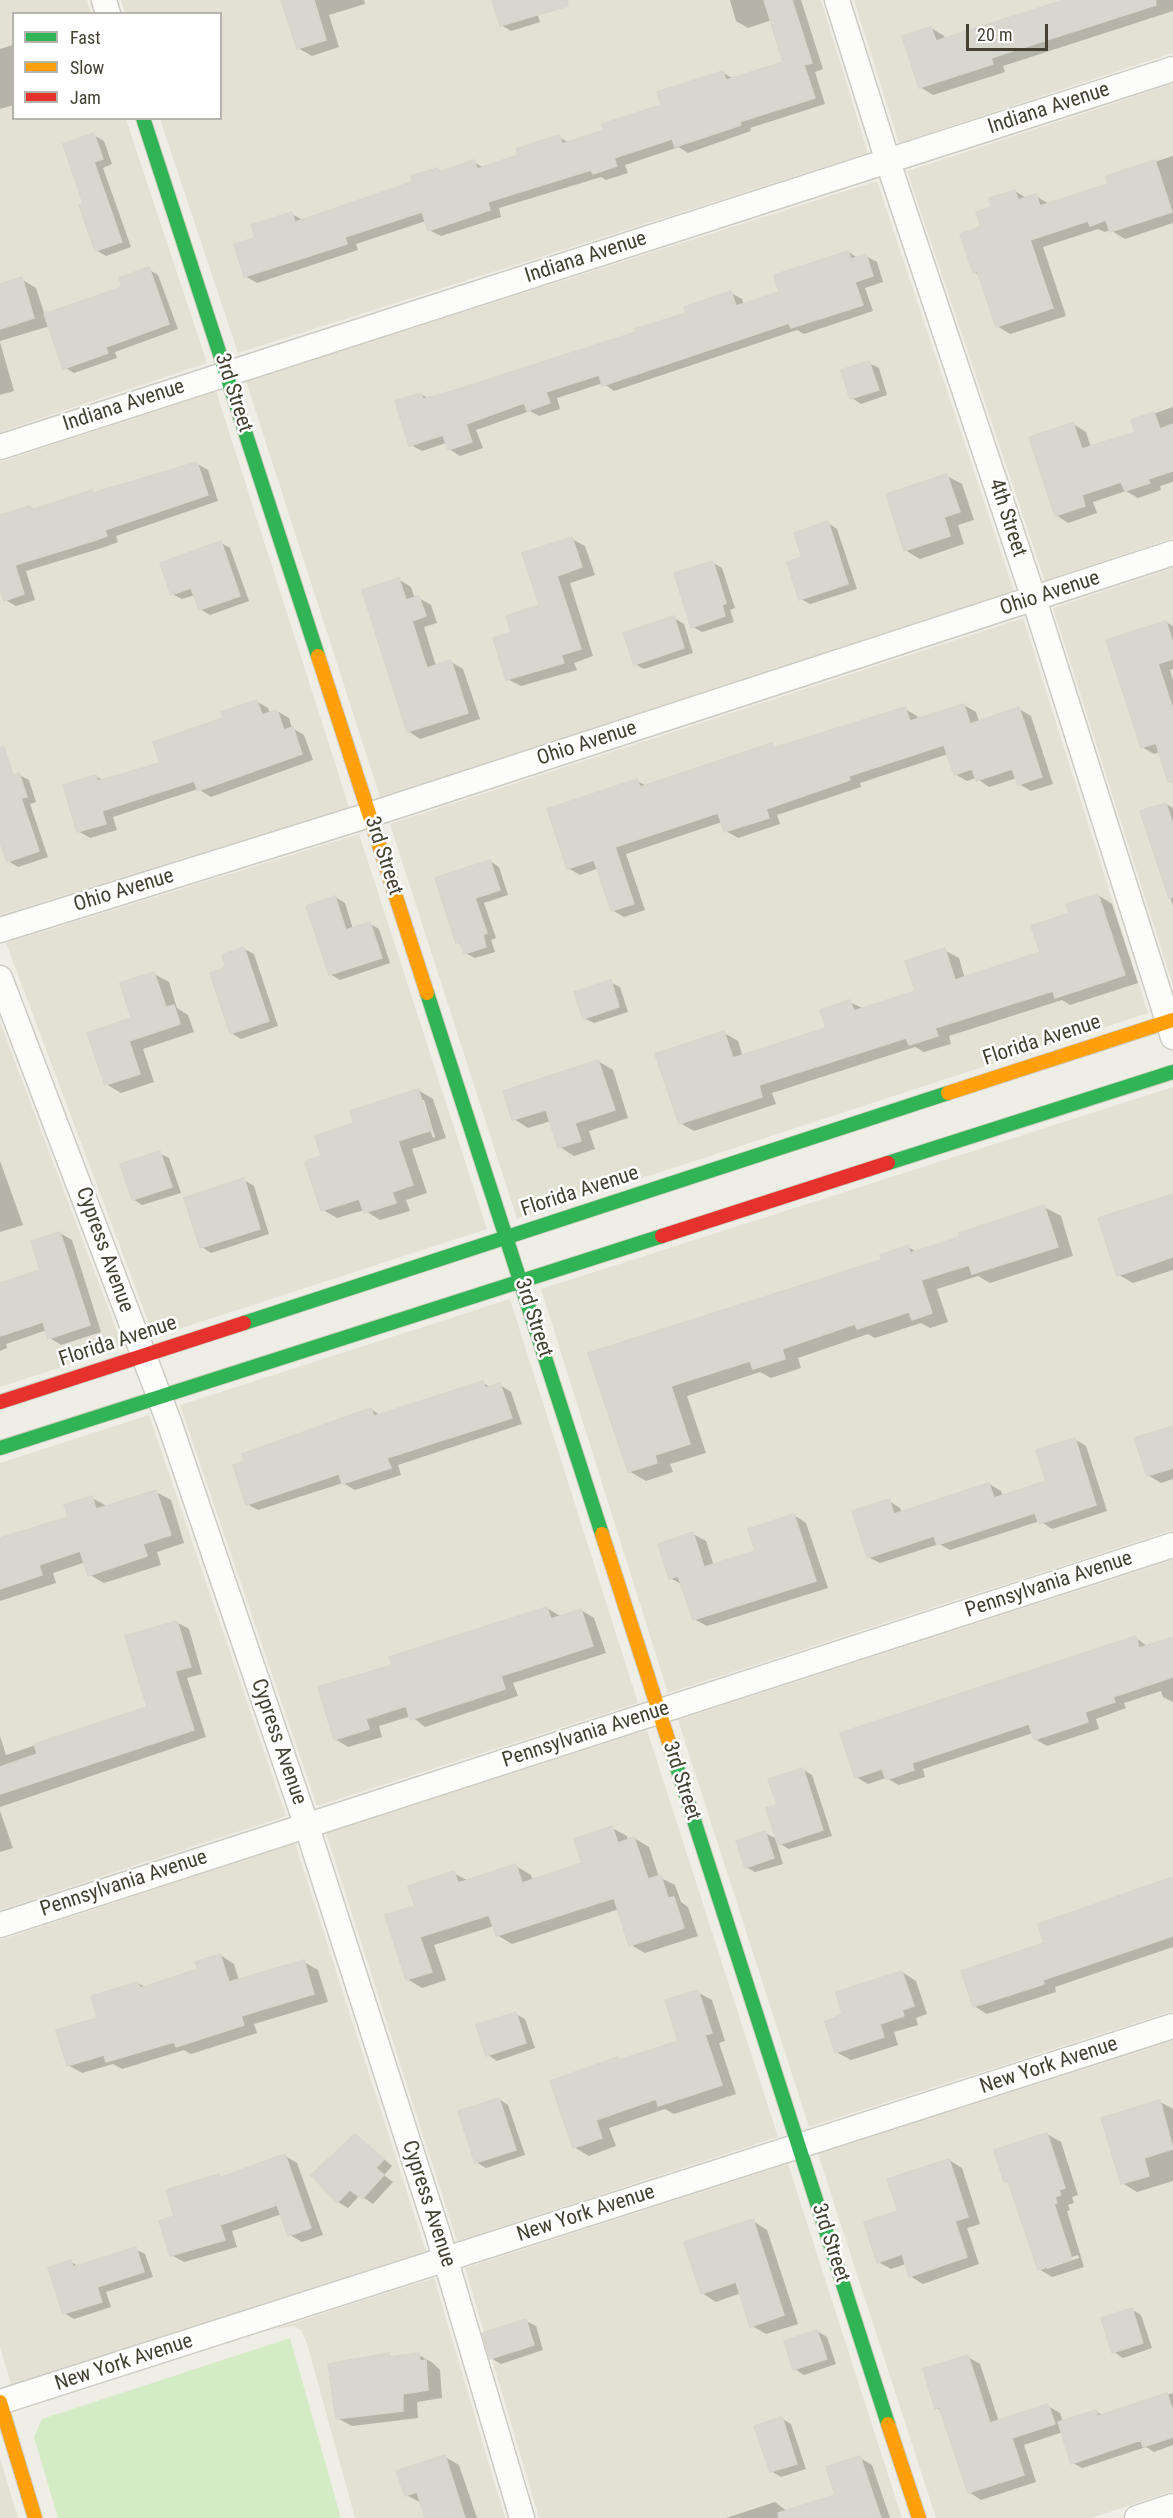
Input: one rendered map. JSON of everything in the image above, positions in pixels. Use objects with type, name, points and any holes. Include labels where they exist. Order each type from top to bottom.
[{"type":"street","name":"4th Street","points":[[837,0],[888,162],[1034,599],[1171,1027]]},
{"type":"street","name":"Indiana Avenue","points":[[0,447],[1173,69]]},
{"type":"street","name":"3rd Street","points":[[144,120],[521,1281],[919,2518]]},
{"type":"street","name":"Ohio Avenue","points":[[0,930],[369,815],[1173,554]]},
{"type":"street","name":"Cypress Avenue","points":[[0,978],[144,1355],[306,1824],[446,2260],[522,2518]]},
{"type":"street","name":"Florida Avenue","points":[[0,1402],[1171,1027]]},
{"type":"street","points":[[0,1448],[1173,1072]]},
{"type":"street","name":"Pennsylvania Avenue","points":[[0,1925],[1173,1545]]},
{"type":"street","name":"New York Avenue","points":[[0,2402],[1173,2026]]},
{"type":"street","points":[[0,2402],[35,2518]]},
{"type":"street","points":[[1137,2518],[1173,2506]]},
{"type":"shaded area","points":[[0,0],[87,0],[91,12],[12,12],[12,120],[126,120],[207,363],[0,432]]},
{"type":"shaded area","points":[[121,0],[821,0],[868,153],[238,353],[160,120],[222,120],[222,12],[125,12]]},
{"type":"shaded area","points":[[854,0],[1173,0],[1173,53],[899,143]]},
{"type":"shaded area","points":[[1173,84],[1173,538],[1045,581],[907,171]]},
{"type":"shaded area","points":[[877,181],[1014,591],[380,797],[246,381]]},
{"type":"shaded area","points":[[216,391],[349,807],[0,915],[0,462]]},
{"type":"shaded area","points":[[1173,568],[1173,986],[1053,608]]},
{"type":"shaded area","points":[[1023,618],[1148,1013],[517,1219],[390,824]]},
{"type":"shaded area","points":[[359,834],[487,1229],[154,1337],[6,943]]},
{"type":"shaded area","points":[[0,1022],[123,1347],[0,1387]]},
{"type":"shaded area","points":[[1173,1087],[1173,1530],[668,1693],[541,1289]]},
{"type":"shaded area","points":[[510,1299],[638,1703],[317,1806],[180,1405]]},
{"type":"shaded area","points":[[149,1415],[286,1816],[0,1910],[0,1463]]},
{"type":"shaded area","points":[[1173,1560],[1173,2011],[809,2127],[678,1720]]},
{"type":"shaded area","points":[[647,1730],[778,2137],[457,2241],[326,1833]]},
{"type":"shaded area","points":[[295,1843],[426,2251],[11,2384],[0,2348],[0,1940]]},
{"type":"shaded area","points":[[1173,2041],[1173,2491],[1091,2518],[936,2518],[818,2154]]},
{"type":"shaded area","points":[[788,2164],[902,2518],[539,2518],[465,2268]]},
{"type":"shaded area","points":[[434,2278],[505,2518],[355,2518],[307,2343],[301,2330],[294,2326],[271,2330]]},
{"type":"shaded area","points":[[0,2458],[18,2518],[0,2518]]},
{"type":"green space","points":[[290,2338],[341,2518],[58,2518],[34,2437],[42,2419]]},
{"type":"building","points":[[281,0],[314,0],[326,40],[297,49]]},
{"type":"building","points":[[492,0],[567,0],[568,6],[500,26]]},
{"type":"building","points":[[764,0],[792,0],[812,63],[804,65],[815,98],[739,122],[741,125],[675,147],[672,139],[614,158],[617,166],[593,174],[591,170],[488,202],[490,210],[428,231],[422,212],[345,237],[347,244],[244,277],[234,244],[255,238],[251,225],[292,212],[295,222],[412,182],[411,176],[438,168],[439,172],[474,160],[477,169],[518,155],[516,149],[559,135],[562,144],[604,130],[602,124],[661,105],[657,92],[723,71],[726,80],[783,62]]},
{"type":"building","points":[[1064,0],[1155,0],[1156,5],[991,58],[993,64],[919,88],[902,36],[931,27],[936,41]]},
{"type":"building","points":[[94,133],[103,159],[94,162],[122,242],[95,251],[79,205],[83,203],[63,144]]},
{"type":"building","points":[[1155,160],[1172,212],[1110,232],[1106,220],[1090,226],[1088,221],[1030,240],[1053,308],[996,327],[977,271],[973,273],[960,234],[981,227],[976,212],[991,207],[989,198],[1015,190],[1018,200],[1036,194],[1040,206],[1108,184],[1106,176]]},
{"type":"building","points":[[848,251],[851,259],[866,254],[873,276],[855,282],[863,305],[791,328],[789,323],[602,386],[599,375],[546,392],[550,403],[527,411],[524,403],[466,424],[472,442],[448,450],[443,435],[409,446],[395,401],[421,393],[423,399],[462,388],[636,332],[635,329],[686,313],[684,307],[731,291],[736,306],[779,292],[774,275]]},
{"type":"building","points":[[149,267],[169,324],[106,347],[108,353],[63,369],[44,314],[122,287],[119,278]]},
{"type":"building","points":[[22,277],[34,318],[0,329],[0,284]]},
{"type":"building","points":[[869,361],[879,390],[850,399],[841,370]]},
{"type":"building","points":[[1154,412],[1160,429],[1173,424],[1173,471],[1148,479],[1150,483],[1125,491],[1121,482],[1082,495],[1085,506],[1055,516],[1029,437],[1073,423],[1082,449],[1135,432],[1131,420]]},
{"type":"building","points":[[197,462],[208,495],[105,530],[107,536],[15,565],[24,594],[4,601],[0,589],[0,515],[30,506],[32,510],[92,490],[93,493]]},
{"type":"building","points":[[947,474],[960,512],[944,517],[950,536],[904,551],[886,494]]},
{"type":"building","points":[[828,521],[848,584],[799,600],[787,562],[802,557],[794,533]]},
{"type":"building","points":[[572,537],[582,567],[557,576],[581,649],[561,655],[564,663],[506,680],[493,638],[511,632],[506,616],[539,605],[522,553]]},
{"type":"building","points":[[221,541],[240,596],[199,610],[191,588],[171,595],[160,563]]},
{"type":"building","points":[[713,561],[726,603],[722,605],[725,616],[691,628],[674,573]]},
{"type":"building","points":[[399,578],[406,600],[419,596],[426,616],[412,621],[427,668],[451,660],[468,713],[407,732],[362,590]]},
{"type":"building","points":[[674,616],[684,648],[634,665],[623,633]]},
{"type":"building","points":[[1166,621],[1173,643],[1173,659],[1158,664],[1173,709],[1173,781],[1168,782],[1156,743],[1141,748],[1106,640]]},
{"type":"building","points":[[257,700],[262,715],[277,710],[284,730],[293,727],[302,754],[198,791],[194,781],[102,811],[106,824],[77,832],[63,785],[96,775],[98,781],[160,763],[153,742],[223,718],[221,712]]},
{"type":"building","points":[[964,704],[970,724],[1019,707],[1042,777],[1018,785],[1012,769],[976,781],[972,769],[954,775],[944,745],[849,776],[850,780],[766,809],[769,818],[724,832],[718,813],[615,847],[634,904],[611,911],[594,860],[567,869],[547,809],[637,779],[640,787],[772,743],[774,748],[905,707],[910,721]]},
{"type":"building","points":[[4,747],[13,775],[19,773],[27,797],[21,798],[39,851],[7,862],[0,842],[0,748]]},
{"type":"building","points":[[1166,803],[1173,824],[1173,897],[1169,898],[1140,811]]},
{"type":"building","points":[[490,860],[500,890],[475,898],[487,933],[483,935],[486,947],[464,954],[460,942],[456,943],[435,878]]},
{"type":"building","points":[[1098,894],[1125,975],[1055,998],[1053,991],[935,1028],[938,1036],[909,1045],[906,1038],[759,1085],[762,1097],[679,1124],[655,1054],[724,1031],[733,1058],[826,1028],[820,1010],[850,1000],[854,1011],[915,991],[905,961],[945,948],[955,980],[1040,952],[1031,926],[1069,913],[1066,904]]},
{"type":"building","points":[[335,896],[346,930],[370,922],[382,958],[329,975],[306,906]]},
{"type":"building","points":[[244,947],[269,1021],[230,1034],[210,973],[226,967],[222,955]]},
{"type":"building","points":[[154,972],[166,1007],[174,1005],[180,1024],[129,1041],[140,1074],[105,1085],[87,1033],[131,1018],[120,983]]},
{"type":"building","points":[[611,980],[619,1007],[583,1019],[574,992]]},
{"type":"building","points":[[598,1060],[615,1110],[575,1123],[581,1141],[558,1148],[546,1110],[512,1120],[503,1091]]},
{"type":"building","points":[[418,1089],[432,1130],[398,1141],[413,1185],[392,1192],[396,1203],[364,1213],[359,1199],[321,1211],[305,1162],[321,1156],[315,1136],[354,1123],[350,1111]]},
{"type":"building","points":[[160,1151],[172,1187],[132,1200],[120,1164]]},
{"type":"building","points":[[244,1178],[260,1229],[200,1248],[184,1198]]},
{"type":"building","points":[[1173,1194],[1173,1257],[1117,1276],[1098,1218]]},
{"type":"building","points":[[1044,1205],[1058,1247],[972,1274],[969,1265],[921,1280],[932,1313],[912,1320],[909,1312],[857,1329],[855,1324],[782,1349],[785,1359],[753,1369],[750,1361],[671,1386],[690,1444],[655,1455],[657,1463],[628,1472],[588,1353],[881,1260],[880,1255],[908,1245],[910,1253],[960,1237],[959,1233]]},
{"type":"building","points":[[60,1232],[90,1325],[48,1339],[43,1322],[0,1336],[0,1283],[40,1270],[31,1241]]},
{"type":"building","points":[[483,1381],[485,1388],[500,1383],[512,1418],[387,1458],[391,1468],[342,1484],[339,1474],[246,1505],[233,1465],[244,1461],[242,1454],[371,1408],[374,1416]]},
{"type":"building","points":[[1173,1426],[1173,1468],[1147,1476],[1134,1438]]},
{"type":"building","points":[[1075,1438],[1096,1505],[1039,1524],[1035,1513],[937,1545],[934,1536],[867,1558],[852,1511],[889,1499],[894,1514],[989,1483],[994,1498],[1046,1481],[1036,1450]]},
{"type":"building","points":[[156,1490],[171,1535],[143,1544],[147,1556],[88,1576],[80,1551],[39,1565],[42,1575],[0,1589],[0,1538],[68,1517],[64,1505],[92,1496],[96,1509]]},
{"type":"building","points":[[794,1514],[816,1581],[693,1620],[678,1576],[669,1579],[658,1544],[693,1532],[704,1567],[755,1551],[748,1529]]},
{"type":"building","points":[[547,1607],[551,1619],[581,1609],[593,1646],[501,1676],[505,1689],[410,1720],[406,1706],[366,1719],[369,1729],[334,1740],[318,1687],[392,1665],[389,1657]]},
{"type":"building","points":[[177,1621],[191,1667],[175,1671],[194,1730],[0,1794],[0,1767],[37,1754],[34,1744],[147,1707],[125,1636]]},
{"type":"building","points":[[1136,1636],[1139,1648],[1173,1637],[1173,1677],[1113,1697],[1115,1702],[1085,1712],[1088,1722],[1034,1740],[1029,1724],[912,1763],[914,1770],[886,1780],[882,1769],[855,1778],[840,1733]]},
{"type":"building","points":[[803,1768],[823,1830],[778,1845],[766,1808],[777,1805],[768,1779]]},
{"type":"building","points":[[612,1826],[618,1843],[634,1837],[648,1879],[661,1875],[668,1898],[674,1897],[684,1928],[629,1946],[614,1898],[496,1936],[489,1915],[420,1937],[432,1972],[406,1980],[385,1915],[415,1906],[408,1886],[454,1871],[458,1883],[516,1864],[522,1883],[582,1863],[574,1839]]},
{"type":"building","points":[[765,1831],[774,1858],[745,1868],[736,1841]]},
{"type":"building","points":[[1173,1877],[1173,1936],[1043,1980],[1044,1984],[973,2007],[961,1971],[1044,1943],[1038,1924]]},
{"type":"building","points":[[220,1954],[229,1982],[304,1960],[314,1994],[241,2016],[244,2025],[176,2047],[174,2042],[106,2062],[104,2055],[67,2066],[56,2030],[97,2018],[91,1996],[138,1982],[140,1988],[198,1969],[195,1962]]},
{"type":"building","points":[[902,1971],[914,2006],[902,2010],[904,2016],[880,2024],[884,2037],[835,2053],[825,2022],[842,2014],[836,1992]]},
{"type":"building","points":[[698,1990],[712,2033],[705,2035],[722,2085],[658,2106],[656,2099],[596,2120],[602,2138],[573,2148],[550,2081],[618,2057],[619,2060],[678,2041],[665,2000]]},
{"type":"building","points":[[516,2012],[526,2043],[486,2056],[476,2025]]},
{"type":"building","points":[[499,2098],[516,2150],[475,2163],[458,2111]]},
{"type":"building","points":[[1160,2100],[1173,2149],[1144,2158],[1149,2176],[1121,2184],[1101,2118]]},
{"type":"building","points":[[1047,2133],[1065,2188],[1059,2190],[1061,2195],[1055,2197],[1057,2203],[1054,2204],[1072,2259],[1038,2270],[1008,2181],[1004,2182],[994,2150]]},
{"type":"building","points":[[355,2134],[384,2159],[376,2168],[384,2175],[362,2199],[350,2190],[337,2203],[311,2175]]},
{"type":"building","points":[[285,2154],[311,2228],[288,2236],[277,2205],[220,2225],[225,2240],[170,2256],[159,2221],[174,2216],[166,2190],[219,2174],[219,2178]]},
{"type":"building","points":[[949,2159],[968,2217],[955,2221],[967,2257],[909,2277],[902,2254],[877,2263],[864,2222],[898,2211],[887,2179]]},
{"type":"building","points":[[753,2219],[784,2315],[750,2327],[736,2282],[701,2294],[684,2242]]},
{"type":"building","points":[[136,2247],[144,2272],[97,2287],[102,2302],[63,2314],[48,2268],[71,2260],[73,2267]]},
{"type":"building","points":[[1132,2308],[1143,2343],[1112,2353],[1101,2318]]},
{"type":"building","points":[[526,2319],[534,2345],[490,2359],[482,2333]]},
{"type":"building","points":[[817,2330],[827,2359],[793,2370],[784,2341]]},
{"type":"building","points":[[389,2353],[389,2357],[419,2353],[420,2361],[426,2360],[428,2390],[403,2394],[403,2411],[336,2419],[328,2364]]},
{"type":"building","points":[[968,2355],[990,2423],[1048,2404],[1055,2424],[1012,2438],[1024,2475],[968,2493],[939,2407],[935,2409],[923,2369]]},
{"type":"building","points":[[1167,2393],[1173,2411],[1173,2437],[1143,2447],[1141,2440],[1071,2464],[1058,2422],[1096,2410],[1098,2416]]},
{"type":"building","points":[[782,2417],[797,2464],[770,2472],[754,2426]]},
{"type":"building","points":[[445,2455],[465,2518],[425,2518],[417,2492],[405,2496],[396,2471]]},
{"type":"building","points":[[860,2456],[881,2518],[779,2518],[778,2513],[835,2495],[826,2467]]},
{"type":"traffic: fast","points":[[144,120],[318,656]]},
{"type":"traffic: fast","points":[[427,993],[602,1534]]},
{"type":"traffic: fast","points":[[888,1163],[1173,1072]]},
{"type":"traffic: fast","points":[[244,1323],[948,1093]]},
{"type":"traffic: fast","points":[[0,1448],[662,1236]]},
{"type":"traffic: fast","points":[[673,1755],[888,2424]]},
{"type":"traffic: slow","points":[[318,656],[427,993]]},
{"type":"traffic: slow","points":[[948,1093],[1173,1020]]},
{"type":"traffic: slow","points":[[602,1534],[673,1755]]},
{"type":"traffic: slow","points":[[0,2402],[35,2518]]},
{"type":"traffic: slow","points":[[888,2424],[919,2518]]},
{"type":"traffic: jam","points":[[662,1236],[888,1163]]},
{"type":"traffic: jam","points":[[0,1402],[244,1323]]}]
